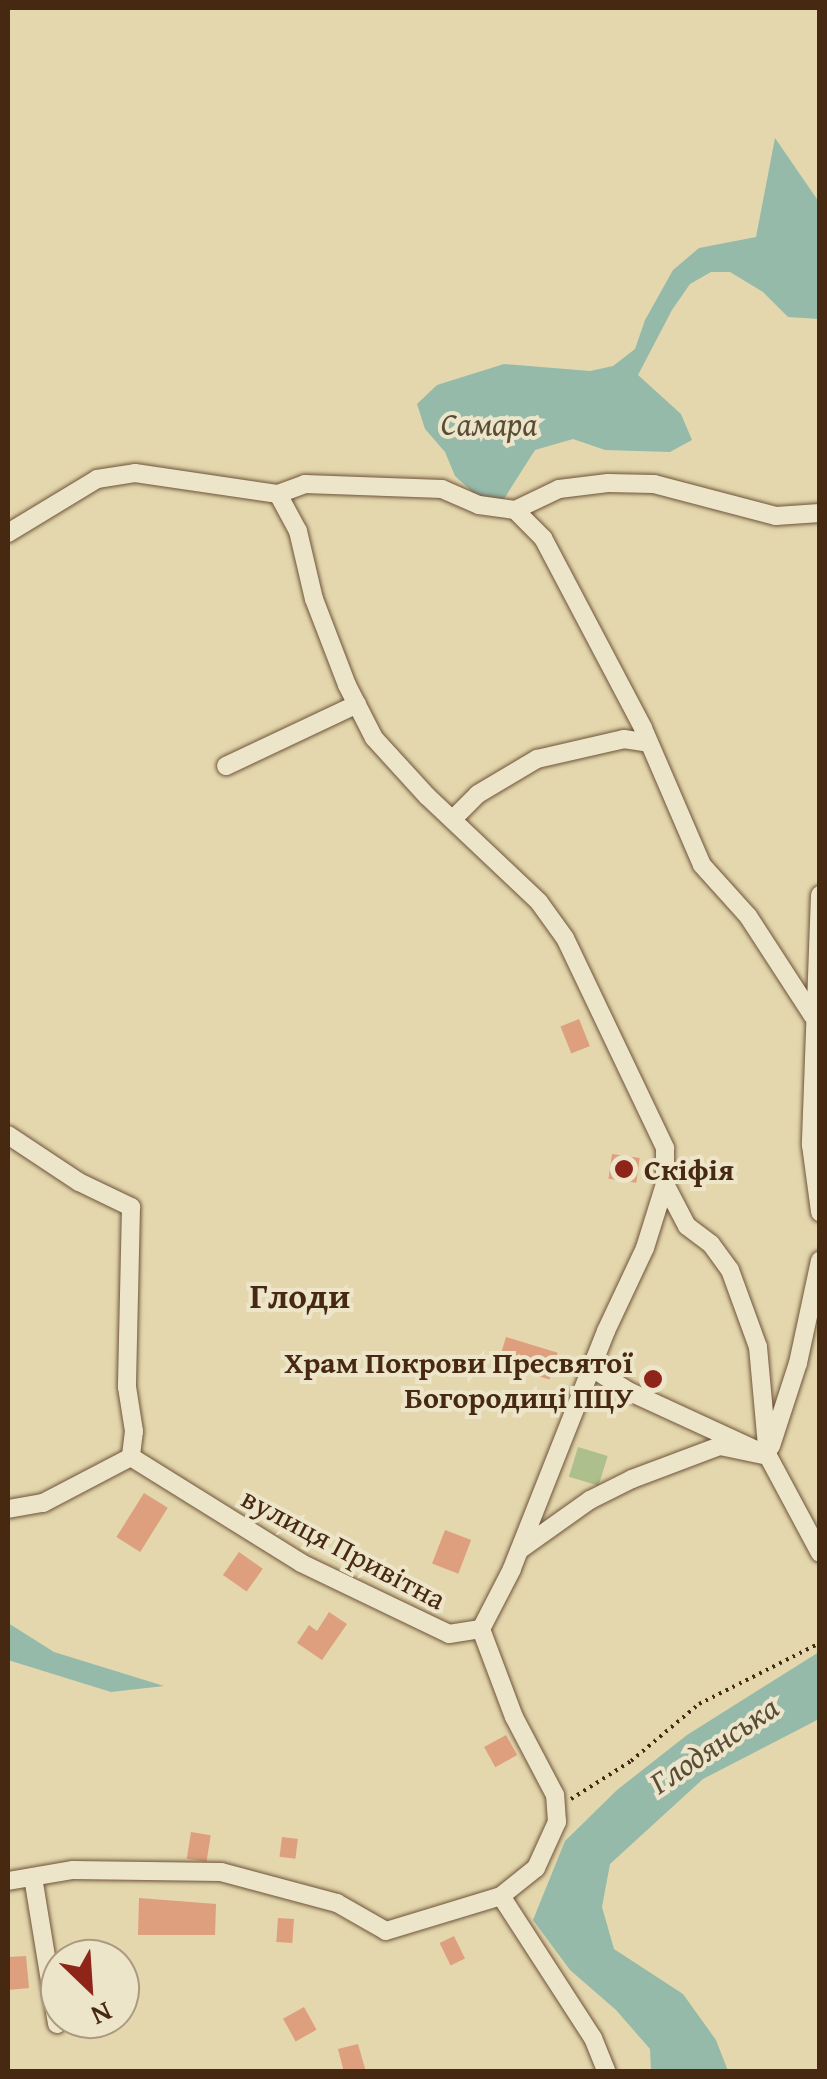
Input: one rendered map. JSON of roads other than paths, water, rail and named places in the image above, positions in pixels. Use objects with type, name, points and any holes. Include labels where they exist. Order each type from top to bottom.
[{"type":"street","points":[[8,533],[96,479],[136,473],[278,494],[305,484],[442,488],[479,505],[515,510],[559,490],[608,482],[654,484],[776,516],[820,513]]},
{"type":"street","points":[[8,1881],[73,1870],[221,1872],[337,1903],[386,1931],[501,1896],[536,1868],[557,1822],[555,1795],[514,1716],[481,1629],[520,1550],[592,1368],[645,1248],[665,1184],[665,1148],[565,938],[539,902],[374,738],[314,599],[298,531],[278,494]]},
{"type":"street","points":[[515,510],[542,538],[649,743],[702,865],[748,916],[812,1016]]},
{"type":"street","points":[[226,766],[357,704]]},
{"type":"street","points":[[452,819],[478,794],[536,760],[624,739],[649,743]]},
{"type":"street","points":[[820,895],[812,1016],[810,1145],[818,1169],[820,1212]]},
{"type":"street","points":[[8,1135],[79,1182],[131,1206],[127,1386],[134,1432],[132,1457],[43,1503],[8,1509]]},
{"type":"street","points":[[665,1184],[687,1226],[711,1244],[730,1270],[758,1347],[768,1456],[820,1553]]},
{"type":"street","points":[[768,1456],[798,1363],[820,1260]]},
{"type":"street","points":[[592,1368],[628,1391],[728,1433],[768,1456]]},
{"type":"street","points":[[520,1550],[590,1500],[632,1478],[720,1446],[768,1456]]},
{"type":"street","name":"вулиця Привітна","points":[[132,1457],[301,1563],[449,1634],[481,1629]]},
{"type":"street","points":[[34,1877],[44,1939]]},
{"type":"street","points":[[501,1896],[594,2038],[607,2072]]},
{"type":"water","name":"Самара","points":[[775,138],[819,202],[819,319],[788,317],[763,292],[730,272],[711,272],[690,284],[638,375],[681,414],[692,440],[670,452],[605,450],[573,439],[535,450],[502,502],[478,497],[455,476],[445,452],[425,429],[417,404],[437,385],[504,364],[590,371],[613,366],[635,349],[645,320],[673,270],[699,248],[756,237]]},
{"type":"water","points":[[8,1623],[54,1652],[164,1686],[111,1692],[8,1660]]},
{"type":"water","name":"Глодянська","points":[[819,1652],[819,1719],[703,1779],[610,1864],[602,1907],[614,1949],[683,1994],[716,2040],[728,2071],[651,2071],[650,2049],[616,2010],[570,1970],[533,1920],[565,1841],[617,1790],[687,1735]]},
{"type":"place","name":"Скіфія","points":[[624,1169]]},
{"type":"place","name":"Храм Покрови Пресвятої Богородиці ПЦУ","points":[[653,1379]]},
{"type":"district","name":"Глоди","points":[[300,1296]]}]
